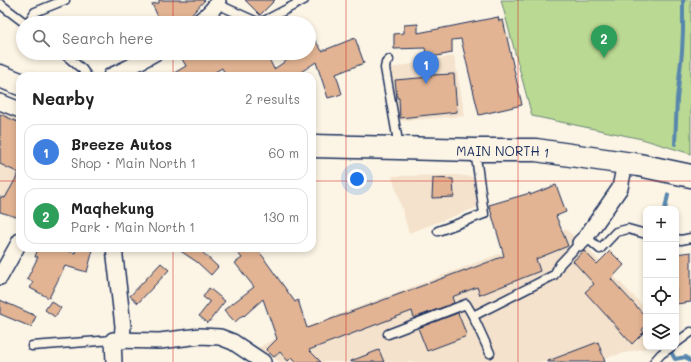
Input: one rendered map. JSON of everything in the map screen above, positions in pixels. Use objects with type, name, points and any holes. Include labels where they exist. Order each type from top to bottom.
[{"type":"main road","points":[[0,76],[16,82]]},
{"type":"main road","name":"MAIN NORTH 1","points":[[316,146],[536,150],[638,165],[691,176]]},
{"type":"street","points":[[206,16],[218,2]]},
{"type":"street","points":[[120,72],[142,60]]},
{"type":"street","points":[[0,102],[16,108]]},
{"type":"street","points":[[583,240],[620,188],[625,163]]},
{"type":"street","points":[[0,277],[16,248]]},
{"type":"street","points":[[114,252],[123,326],[118,340],[114,362]]},
{"type":"street","points":[[118,340],[160,341],[200,336],[220,337],[233,342],[262,362]]},
{"type":"lane","points":[[32,16],[35,12],[65,0]]},
{"type":"lane","points":[[272,16],[290,4],[304,0]]},
{"type":"lane","points":[[218,2],[245,16]]},
{"type":"lane","points":[[0,4],[17,16]]},
{"type":"lane","points":[[71,60],[84,72]]},
{"type":"lane","points":[[389,60],[386,63],[385,68],[399,148]]},
{"type":"lane","points":[[438,231],[484,214],[474,150]]},
{"type":"lane","points":[[473,316],[554,275],[560,264],[583,240],[600,249],[616,232],[628,229],[643,233]]},
{"type":"lane","points":[[679,240],[691,238]]},
{"type":"lane","points":[[388,334],[466,304],[490,353]]},
{"type":"lane","points":[[679,341],[691,332]]},
{"type":"lane","points":[[32,346],[118,340]]},
{"type":"lane","points":[[654,362],[667,350]]},
{"type":"shaded area","points":[[454,56],[465,116],[400,121],[396,107],[391,68]]},
{"type":"shaded area","points":[[0,108],[16,116],[16,217],[0,212]]},
{"type":"shaded area","points":[[457,175],[473,177],[478,207],[409,233],[392,176]]},
{"type":"shaded area","points":[[565,229],[584,245],[643,306],[643,349],[604,358],[605,361],[601,362],[280,362],[258,348],[274,339]]},
{"type":"green space","points":[[501,0],[691,0],[691,154],[642,139],[532,116]]},
{"type":"building","points":[[159,0],[205,0],[190,16],[158,16],[152,4],[159,3]]},
{"type":"building","points":[[245,0],[275,0],[260,15]]},
{"type":"building","points":[[498,17],[499,21],[503,20],[522,105],[479,115],[461,39],[452,40],[452,53],[427,58],[425,48],[394,49],[394,34],[404,33],[404,25],[418,24],[418,33]]},
{"type":"building","points":[[355,38],[364,63],[336,74],[342,94],[328,98],[316,62],[301,72],[224,72],[222,68],[215,72],[176,72],[186,66],[183,60],[270,60],[274,69],[288,60],[316,60],[316,42],[322,51]]},
{"type":"building","points":[[454,74],[457,112],[400,118],[399,98],[397,98],[395,80],[431,77],[431,75]]},
{"type":"building","points":[[0,114],[16,121],[16,172],[0,164]]},
{"type":"building","points":[[16,178],[16,217],[0,212],[0,197],[5,198]]},
{"type":"building","points":[[433,178],[453,179],[454,197],[432,198]]},
{"type":"building","points":[[556,185],[566,212],[556,216],[568,246],[536,259],[540,271],[480,295],[477,287],[452,297],[454,303],[414,318],[412,311],[309,350],[321,362],[297,362],[292,357],[288,361],[280,352],[274,357],[266,350],[277,339],[263,299],[235,322],[224,310],[254,287],[235,263],[242,258],[237,252],[259,252],[295,302],[298,300],[307,328],[504,256],[489,205],[530,193],[530,195]]},
{"type":"building","points":[[584,251],[597,264],[610,251],[624,265],[611,279],[643,314],[643,333],[632,344],[585,292],[594,284],[573,261]]},
{"type":"building","points":[[37,252],[92,252],[87,272],[65,266],[49,298],[30,288],[33,282],[27,279],[38,257],[35,257]]},
{"type":"building","points":[[182,252],[202,252],[218,267],[211,275],[197,262]]},
{"type":"building","points":[[691,252],[691,302],[679,304],[679,278],[679,254]]},
{"type":"building","points":[[161,263],[169,270],[138,303],[130,296]]},
{"type":"building","points":[[209,288],[225,301],[208,323],[199,316],[210,302],[203,297]]},
{"type":"building","points":[[0,300],[36,316],[31,327],[0,314]]},
{"type":"building","points":[[51,301],[61,308],[55,317],[45,310]]},
{"type":"building","points":[[458,313],[467,336],[427,351],[418,328]]},
{"type":"building","points":[[598,342],[605,362],[548,362],[548,361]]},
{"type":"building","points":[[379,350],[384,362],[351,362],[351,361]]},
{"type":"waterway","points":[[675,144],[677,99],[682,52],[683,0]]},
{"type":"waterway","points":[[666,206],[668,195]]},
{"type":"waterway","points":[[671,352],[675,359],[686,357],[690,361]]},
{"type":"place","name":"Maqhekung","points":[[604,58]]},
{"type":"place","name":"Breeze Autos","points":[[426,84]]}]
